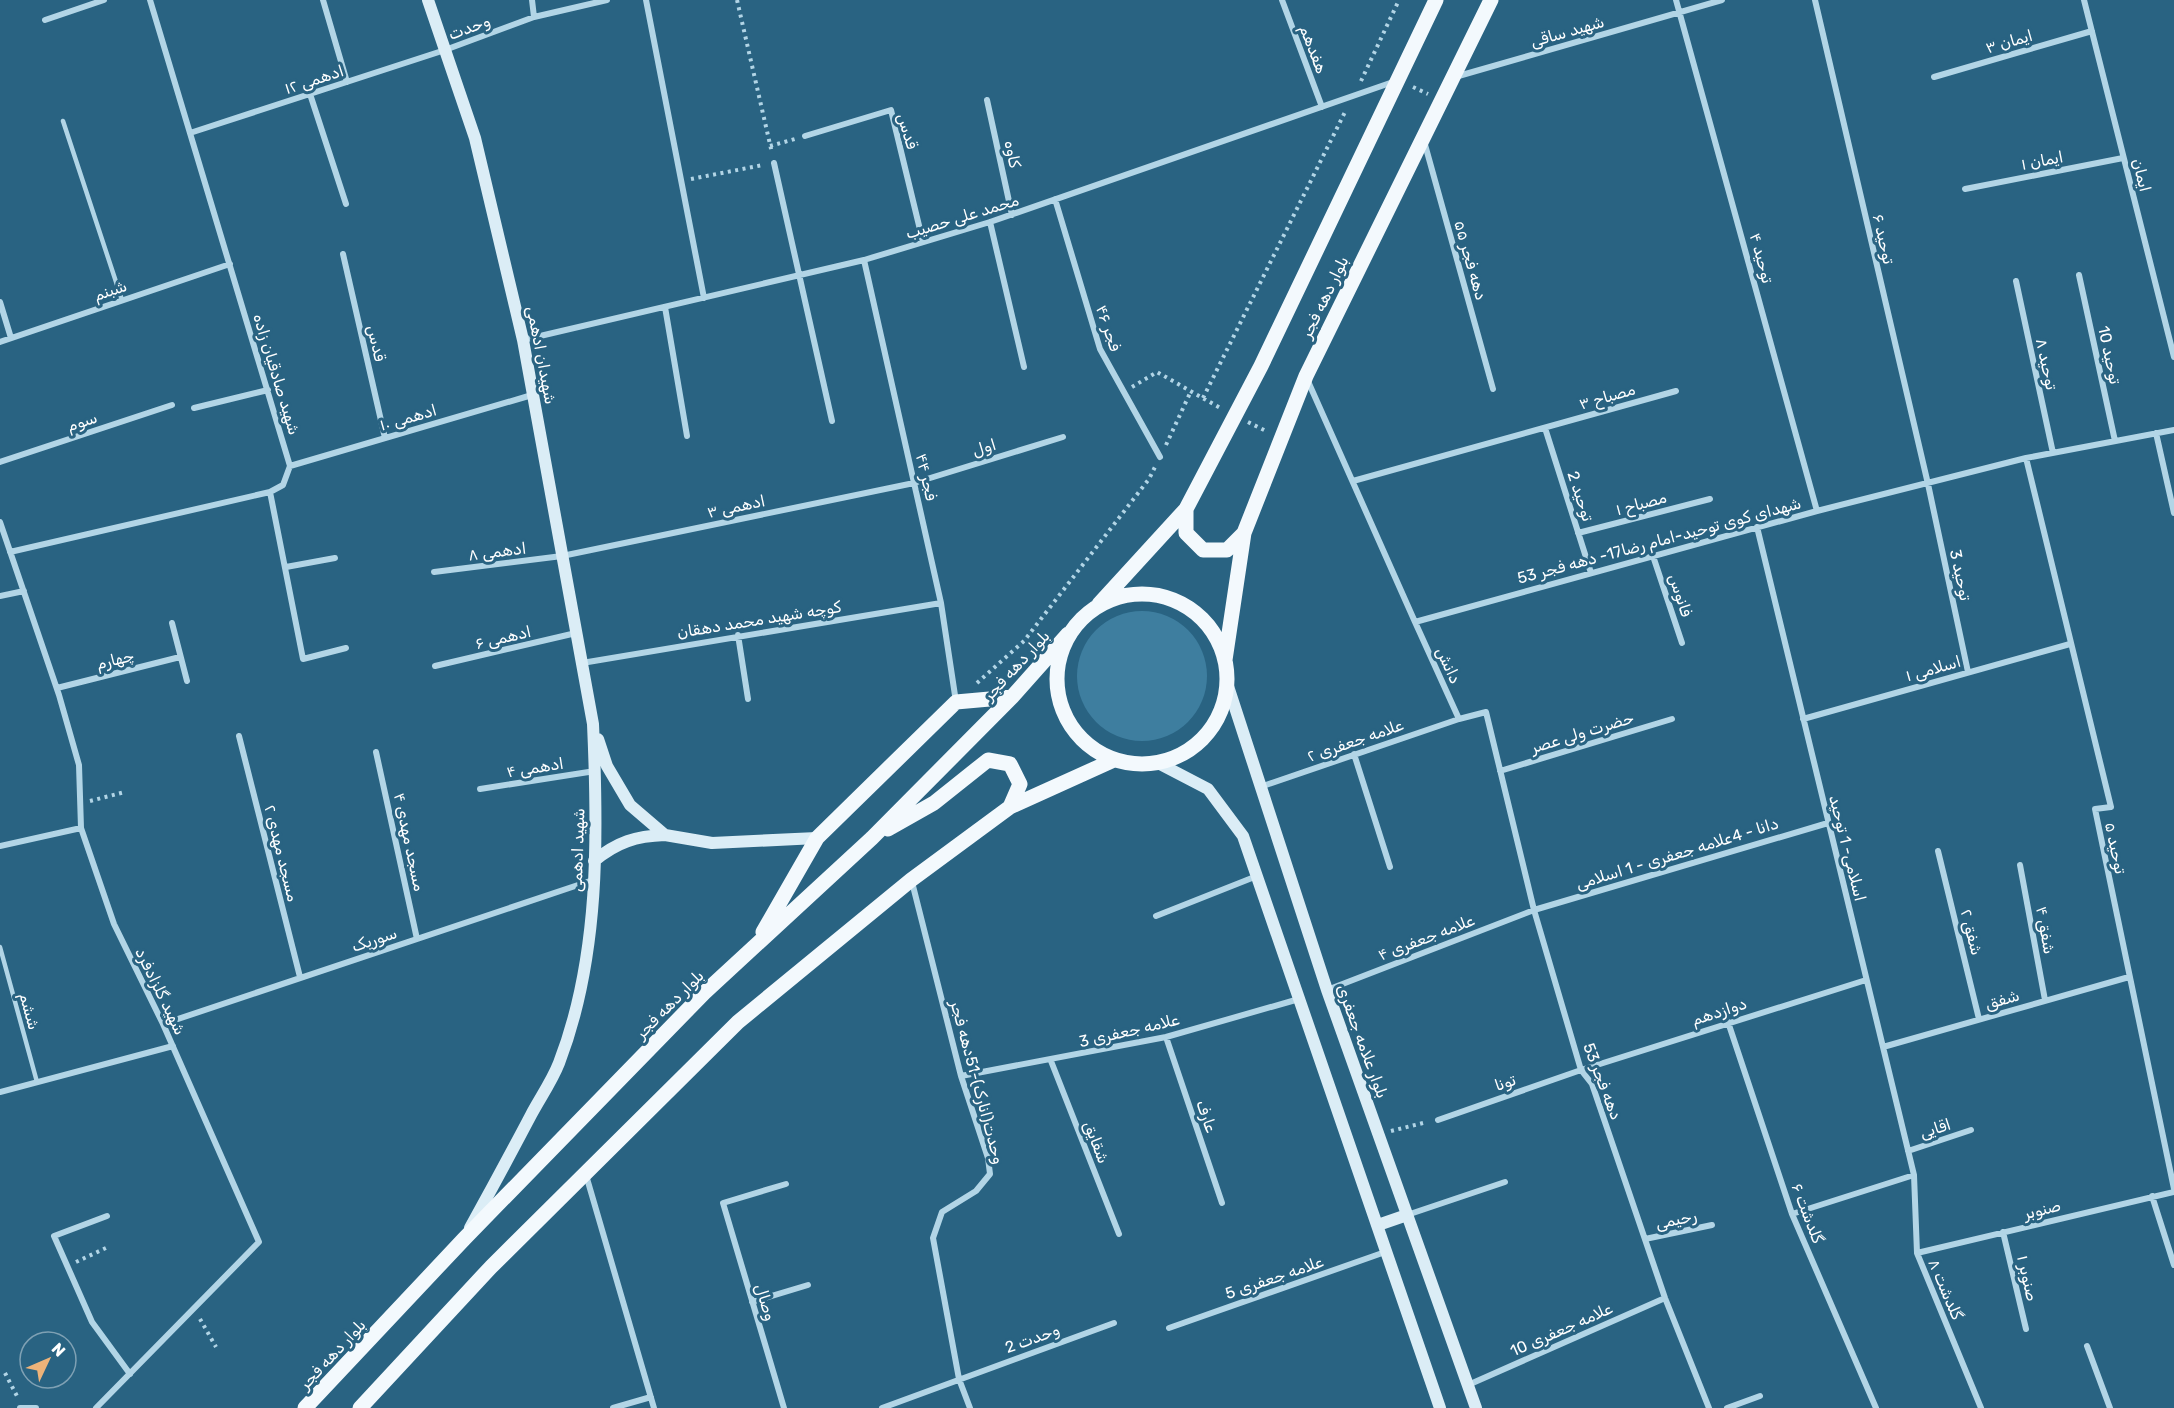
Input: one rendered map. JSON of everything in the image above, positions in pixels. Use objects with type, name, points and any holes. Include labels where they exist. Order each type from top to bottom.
[{"type":"main road","name":"بلوار دهه فجر","points":[[1099,604],[1186,509],[1235,416],[1436,0]]},
{"type":"main road","name":"بلوار دهه فجر","points":[[1226,660],[1244,533],[1306,376],[1491,0]]},
{"type":"main road","points":[[1186,509],[1186,533],[1203,550],[1227,550],[1244,533]]},
{"type":"main road","points":[[1143,593],[1166,596],[1187,605],[1204,620],[1218,639],[1226,660],[1227,683],[1219,716],[1199,743],[1180,756],[1158,763],[1136,764],[1114,760],[1095,750],[1078,736],[1062,708],[1056,676],[1059,654],[1068,634],[1081,617],[1099,604],[1120,595],[1143,593]]},
{"type":"main road","name":"بلوار دهه فجر","points":[[305,1408],[464,1239],[704,993],[872,838],[1012,697],[1068,634]]},
{"type":"main road","points":[[756,945],[817,837],[956,702],[1012,697]]},
{"type":"main road","points":[[872,838],[934,803],[988,760],[1010,764],[1020,784],[1010,807]]},
{"type":"main road","points":[[360,1408],[491,1267],[738,1022],[911,880],[1010,807],[1114,760]]},
{"type":"street","points":[[45,20],[104,0]]},
{"type":"street","name":"شهید صادقیان زاده","points":[[150,0],[290,466]]},
{"type":"street","points":[[323,0],[347,82]]},
{"type":"street","name":"شهیدان ادهمی","points":[[428,0],[475,138],[523,340],[593,724]]},
{"type":"street","points":[[532,0],[534,17]]},
{"type":"street","name":"وحدت","points":[[445,50],[534,17],[607,0]]},
{"type":"street","points":[[646,0],[704,297]]},
{"type":"street","name":"هفدهم","points":[[1282,0],[1322,107]]},
{"type":"street","name":"توحید ۴","points":[[1676,0],[1817,511]]},
{"type":"street","name":"شهید ساقی","points":[[1454,77],[1722,0]]},
{"type":"street","name":"توحید ۶","points":[[1815,0],[1928,484]]},
{"type":"street","name":"ایمان","points":[[2084,0],[2174,357]]},
{"type":"street","name":"ایمان ۳","points":[[1934,77],[2092,31]]},
{"type":"street","name":"ادهمی ۱۲","points":[[190,133],[445,50]]},
{"type":"street","name":"محمد علی حصیب","points":[[523,340],[864,260],[1012,215],[1398,81]]},
{"type":"street","points":[[310,94],[346,204]]},
{"type":"street","name":"کاوه","points":[[987,100],[1012,215]]},
{"type":"street","name":"قدس","points":[[805,136],[891,110],[922,242]]},
{"type":"street","name":"دهه فجر ۵۵","points":[[1423,138],[1493,389]]},
{"type":"street","name":"ایمان ۱","points":[[1965,189],[2123,158]]},
{"type":"street","points":[[774,163],[832,421]]},
{"type":"street","name":"فجر ۴۶","points":[[1055,200],[1100,349],[1160,457]]},
{"type":"street","points":[[990,222],[1024,367]]},
{"type":"street","name":"قدس","points":[[343,254],[385,438]]},
{"type":"street","name":"فجر ۴۴","points":[[864,260],[941,603],[956,702]]},
{"type":"street","name":"شبنم","points":[[0,342],[230,264]]},
{"type":"street","name":"توحید 10","points":[[2079,275],[2115,441]]},
{"type":"street","name":"توحید ۸","points":[[2016,281],[2053,453]]},
{"type":"street","points":[[0,302],[11,338]]},
{"type":"street","points":[[665,307],[687,436]]},
{"type":"street","points":[[1306,376],[1415,622]]},
{"type":"street","points":[[194,408],[268,390]]},
{"type":"street","name":"مصباح ۳","points":[[1353,481],[1676,391]]},
{"type":"street","name":"ادهمی ۱۰","points":[[290,466],[533,394]]},
{"type":"street","name":"سوم","points":[[0,462],[172,405]]},
{"type":"street","name":"توحید 2","points":[[1545,428],[1591,573]]},
{"type":"street","name":"شهدای کوی توحید-امام رضا17- دهه فجر 53","points":[[1415,622],[1757,527],[2026,458],[2174,430]]},
{"type":"street","points":[[2156,433],[2174,513]]},
{"type":"street","name":"اول","points":[[914,483],[1063,437]]},
{"type":"street","name":"توحید ۵","points":[[2026,458],[2111,807],[2095,809],[2174,1190]]},
{"type":"street","points":[[10,552],[270,492],[283,485],[290,466]]},
{"type":"street","name":"ادهمی ۳","points":[[562,556],[914,483]]},
{"type":"street","name":"توحید 3","points":[[1928,484],[1968,672]]},
{"type":"street","points":[[270,492],[303,659],[346,648]]},
{"type":"street","name":"مصباح ۱","points":[[1578,533],[1710,499]]},
{"type":"street","name":"شهید گلزادفرد","points":[[0,522],[57,688],[79,765],[81,828],[114,924],[163,1024],[259,1242],[96,1408]]},
{"type":"street","name":"اسلامی- 1 توحید","points":[[1757,527],[1914,1175]]},
{"type":"street","name":"ادهمی ۸","points":[[434,572],[562,556]]},
{"type":"street","name":"فانوس","points":[[1653,556],[1682,643]]},
{"type":"street","points":[[286,567],[335,558]]},
{"type":"street","points":[[0,596],[24,591]]},
{"type":"street","name":"کوچه شهید محمد دهقان","points":[[582,663],[738,635],[941,603]]},
{"type":"street","name":"دانش","points":[[1415,622],[1459,719]]},
{"type":"street","points":[[172,623],[187,681]]},
{"type":"street","name":"ادهمی ۶","points":[[435,666],[576,633]]},
{"type":"street","points":[[738,635],[748,699]]},
{"type":"street","name":"اسلامی ۱","points":[[1803,719],[2070,644]]},
{"type":"street","name":"چهارم","points":[[57,688],[180,657]]},
{"type":"street","name":"بلوار علامه جعفری","points":[[1227,683],[1327,990],[1476,1408]]},
{"type":"street","name":"دهه فجر 53","points":[[1459,719],[1486,712],[1534,910],[1581,1070],[1592,1084],[1665,1298],[1709,1408]]},
{"type":"street","name":"علامه جعفری ۲","points":[[1259,787],[1459,719]]},
{"type":"street","name":"حضرت ولی عصر","points":[[1500,771],[1672,719]]},
{"type":"street","points":[[593,724],[607,766],[630,806],[665,835]]},
{"type":"street","name":"شهید ادهمی","points":[[464,1239],[559,1063],[580,992],[589,931],[594,861],[593,724]]},
{"type":"street","name":"مسجد مهدی ۲","points":[[239,736],[300,977]]},
{"type":"street","name":"مسجد مهدی ۴","points":[[376,752],[417,939]]},
{"type":"street","points":[[1354,754],[1390,867]]},
{"type":"street","points":[[1158,763],[1208,789],[1243,836],[1388,1251],[1440,1408]]},
{"type":"street","name":"ادهمی ۴","points":[[480,789],[595,771]]},
{"type":"street","name":"دانا - 4علامه جعفری - 1 اسلامی","points":[[1534,910],[1828,823]]},
{"type":"street","points":[[0,846],[81,828]]},
{"type":"street","points":[[594,861],[615,845],[639,836],[665,835],[712,843],[817,837]]},
{"type":"street","name":"شفق ۲","points":[[1938,851],[1979,1019]]},
{"type":"street","name":"شفق ۴","points":[[2020,865],[2045,1000]]},
{"type":"street","points":[[1156,915],[1257,876]]},
{"type":"street","name":"سوریک","points":[[163,1024],[593,880]]},
{"type":"street","name":"وحدت(انارک)-51دهه فجر","points":[[911,880],[962,1076],[988,1158],[990,1174],[976,1191],[942,1212],[933,1238],[959,1379],[970,1408]]},
{"type":"street","name":"علامه جعفری ۴","points":[[1327,990],[1534,910]]},
{"type":"street","name":"شفق","points":[[1882,1047],[2129,977]]},
{"type":"street","name":"دوازدهم","points":[[1581,1070],[1866,980]]},
{"type":"street","name":"علامه جعفری 3","points":[[962,1076],[1051,1061],[1167,1037],[1299,999]]},
{"type":"street","name":"گلدشت ۶","points":[[1728,1022],[1792,1214],[1876,1408]]},
{"type":"street","name":"عارف","points":[[1167,1037],[1222,1203]]},
{"type":"street","points":[[0,1092],[173,1046]]},
{"type":"street","name":"شقایق","points":[[1051,1061],[1119,1233]]},
{"type":"street","name":"تونا","points":[[1438,1120],[1581,1070]]},
{"type":"street","name":"اقایی","points":[[1908,1151],[1971,1130]]},
{"type":"street","points":[[586,1175],[654,1408]]},
{"type":"street","points":[[1792,1214],[1914,1175]]},
{"type":"street","name":"گلدشت ۸","points":[[1914,1175],[1917,1253],[1981,1408]]},
{"type":"street","points":[[1378,1225],[1505,1182]]},
{"type":"street","name":"وصال","points":[[784,1408],[723,1203],[786,1184]]},
{"type":"street","name":"صنوبر","points":[[1917,1253],[2174,1190]]},
{"type":"street","points":[[2152,1196],[2174,1265]]},
{"type":"street","points":[[107,1216],[54,1236],[92,1322],[130,1374]]},
{"type":"street","name":"رحیمی","points":[[1645,1239],[1712,1225]]},
{"type":"street","name":"صنوبر ۱","points":[[2003,1232],[2026,1329]]},
{"type":"street","name":"علامه جعفری 5","points":[[1169,1328],[1388,1251]]},
{"type":"street","points":[[752,1302],[808,1285]]},
{"type":"street","name":"علامه جعفری 10","points":[[1468,1385],[1665,1298]]},
{"type":"street","name":"وحدت 2","points":[[884,1408],[1114,1323]]},
{"type":"street","points":[[2087,1346],[2110,1408]]},
{"type":"street","points":[[1726,1408],[1760,1396]]},
{"type":"street","points":[[613,1408],[651,1397]]},
{"type":"street","points":[[21,1407],[36,1408]]},
{"type":"lane","points":[[63,121],[122,300]]},
{"type":"lane","name":"ششم","points":[[0,946],[37,1082]]},
{"type":"path","points":[[681,181],[774,163],[736,0]]},
{"type":"path","points":[[1203,398],[1399,0]]},
{"type":"path","points":[[1398,81],[1442,100]]},
{"type":"path","points":[[770,146],[805,136]]},
{"type":"path","points":[[1123,393],[1157,372],[1235,416],[1282,439]]},
{"type":"path","points":[[956,702],[1024,640],[1149,479],[1191,392]]},
{"type":"path","points":[[80,803],[125,792]]},
{"type":"path","points":[[1378,1134],[1438,1120]]},
{"type":"path","points":[[67,1266],[108,1246]]},
{"type":"path","points":[[195,1308],[216,1347]]},
{"type":"path","points":[[5,1373],[21,1407]]},
{"type":"shaded area","points":[[1142,611],[1167,616],[1188,630],[1202,651],[1207,676],[1202,701],[1188,722],[1167,736],[1142,741],[1117,736],[1096,722],[1082,701],[1077,676],[1082,651],[1096,630],[1117,616]]}]
